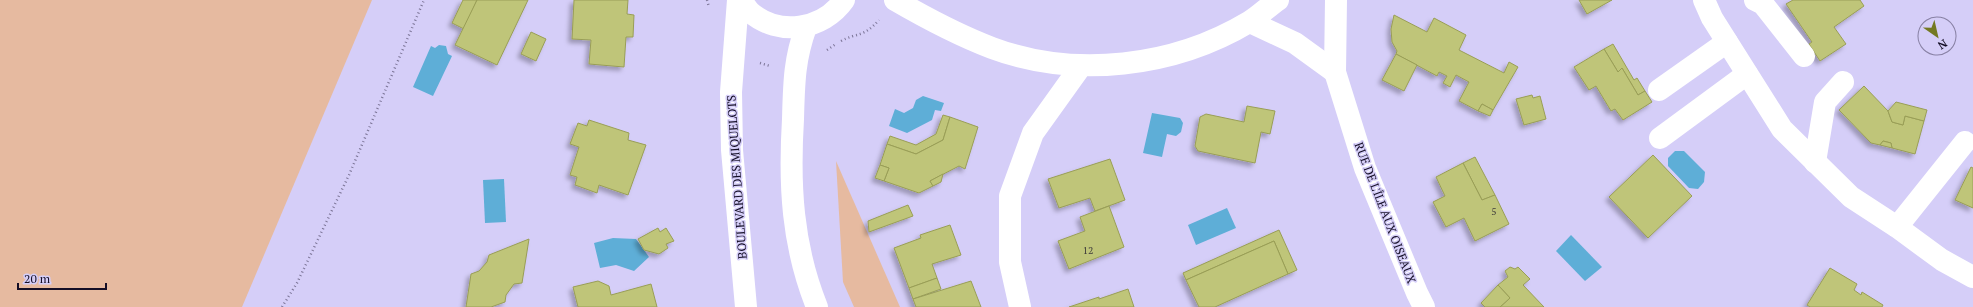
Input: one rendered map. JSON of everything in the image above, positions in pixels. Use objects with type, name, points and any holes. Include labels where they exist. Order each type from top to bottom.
[{"type":"street","points":[[739,0],[750,12],[767,23],[786,27],[806,26],[823,20],[838,9],[844,0]]},
{"type":"street","name":"BOULEVARD DES MIQUELOTS","points":[[739,0],[731,92],[732,150],[746,307]]},
{"type":"street","points":[[889,8],[955,32],[993,49],[1050,63],[1081,66],[1105,66],[1141,61],[1176,53],[1213,41],[1250,22],[1278,0]]},
{"type":"street","name":"RUE DE L'ÎLE AUX OISEAUX","points":[[1336,0],[1334,72],[1365,168],[1424,307]]},
{"type":"street","points":[[1755,0],[1763,4],[1804,56]]},
{"type":"street","points":[[1711,6],[1727,42],[1782,129],[1851,197],[1897,227],[1942,260],[1973,276]]},
{"type":"street","points":[[1250,22],[1295,43],[1334,72]]},
{"type":"street","points":[[806,26],[798,50],[795,71],[791,154],[792,203],[804,270],[817,307]]},
{"type":"street","points":[[1659,90],[1727,42]]},
{"type":"street","points":[[1020,307],[1010,262],[1010,196],[1033,133],[1081,66]]},
{"type":"street","points":[[1660,138],[1747,74]]},
{"type":"street","points":[[1815,162],[1825,102],[1843,82]]},
{"type":"street","points":[[1897,227],[1965,142]]},
{"type":"path","points":[[282,307],[297,283],[349,175],[424,0]]},
{"type":"path","points":[[824,53],[843,40],[859,36],[871,29],[889,8]]},
{"type":"path","points":[[734,56],[746,57],[766,65],[795,71]]},
{"type":"shaded area","points":[[0,0],[372,0],[242,307],[0,307]]},
{"type":"shaded area","points":[[836,161],[900,307],[854,307],[843,282]]},
{"type":"water","points":[[439,45],[446,46],[448,54],[452,56],[433,96],[413,87],[431,46],[435,48]]},
{"type":"water","points":[[923,96],[944,103],[941,111],[935,110],[932,120],[907,133],[889,126],[895,109],[904,113],[913,108],[916,100]]},
{"type":"water","points":[[1152,113],[1180,118],[1183,123],[1181,132],[1176,136],[1167,134],[1162,157],[1143,153]]},
{"type":"water","points":[[1675,151],[1684,151],[1705,172],[1704,182],[1698,189],[1689,188],[1668,166],[1668,158]]},
{"type":"water","points":[[504,179],[506,222],[485,223],[483,180]]},
{"type":"water","points":[[1227,208],[1236,228],[1196,245],[1188,225]]},
{"type":"water","points":[[1571,235],[1602,267],[1585,281],[1556,251]]},
{"type":"water","points":[[613,238],[636,239],[649,257],[634,271],[616,265],[600,268],[594,243]]},
{"type":"building","points":[[463,0],[477,0],[464,29],[452,23]]},
{"type":"building","points":[[477,0],[528,0],[497,65],[455,45]]},
{"type":"building","points":[[574,0],[628,0],[627,14],[634,15],[633,37],[626,37],[624,67],[589,64],[591,40],[572,39]]},
{"type":"building","points":[[1579,0],[1612,0],[1587,14]]},
{"type":"building","points":[[1793,0],[1860,0],[1864,6],[1834,27],[1846,44],[1820,61],[1809,44],[1812,42],[1786,4]]},
{"type":"building","points":[[1394,15],[1427,32],[1434,18],[1466,35],[1459,50],[1504,73],[1509,62],[1518,67],[1493,110],[1482,104],[1478,111],[1459,101],[1469,82],[1456,75],[1450,87],[1443,83],[1447,76],[1439,72],[1437,76],[1396,54],[1397,51],[1392,42],[1391,29]]},
{"type":"building","points":[[531,32],[546,39],[536,61],[521,54]]},
{"type":"building","points":[[1613,44],[1634,80],[1637,78],[1645,91],[1638,95],[1622,68],[1618,72],[1604,49]]},
{"type":"building","points":[[1604,49],[1618,72],[1622,68],[1638,95],[1645,91],[1652,102],[1623,120],[1615,109],[1611,111],[1596,86],[1589,90],[1574,67]]},
{"type":"building","points":[[1396,54],[1417,65],[1404,91],[1382,80]]},
{"type":"building","points":[[1864,86],[1888,111],[1892,122],[1903,125],[1905,116],[1924,121],[1915,154],[1892,148],[1891,143],[1883,141],[1880,145],[1871,143],[1839,110]]},
{"type":"building","points":[[1532,95],[1533,98],[1540,96],[1546,119],[1524,125],[1516,99]]},
{"type":"building","points":[[1896,102],[1927,110],[1924,121],[1905,116],[1903,125],[1892,122],[1888,111]]},
{"type":"building","points":[[1482,104],[1493,110],[1490,116],[1478,111]]},
{"type":"building","points":[[1247,106],[1275,111],[1270,134],[1261,132],[1255,163],[1198,151],[1195,146],[1200,117],[1206,114],[1244,122]]},
{"type":"building","points":[[943,115],[950,117],[943,140],[916,154],[887,144],[890,136],[916,145],[936,134]]},
{"type":"building","points":[[950,117],[978,127],[965,169],[959,166],[930,181],[933,186],[919,193],[884,181],[889,168],[880,165],[887,144],[916,154],[943,140]]},
{"type":"building","points":[[589,120],[629,133],[628,140],[646,145],[628,195],[599,185],[597,193],[575,185],[577,177],[570,175],[579,147],[570,144],[578,123],[587,126]]},
{"type":"building","points":[[1883,141],[1891,143],[1892,148],[1880,145]]},
{"type":"building","points":[[1653,155],[1692,196],[1648,238],[1609,197]]},
{"type":"building","points":[[1475,157],[1495,195],[1482,200],[1463,163]]},
{"type":"building","points":[[1110,159],[1125,200],[1095,211],[1090,198],[1059,208],[1048,179]]},
{"type":"building","points":[[1463,163],[1482,200],[1495,195],[1509,224],[1475,241],[1464,218],[1446,227],[1433,202],[1445,196],[1436,177]]},
{"type":"building","points":[[880,165],[889,168],[884,181],[875,178]]},
{"type":"building","points":[[1971,167],[1973,168],[1973,208],[1955,200]]},
{"type":"building","points":[[943,174],[941,182],[933,186],[930,181]]},
{"type":"building","points":[[908,205],[913,216],[869,232],[868,221]]},
{"type":"building","points":[[1109,206],[1124,247],[1069,269],[1058,241],[1085,231],[1080,217]]},
{"type":"building","points":[[950,225],[961,255],[932,264],[937,278],[909,288],[894,248],[921,238],[920,235]]},
{"type":"building","points":[[658,228],[660,232],[666,228],[674,241],[666,244],[668,248],[659,254],[644,250],[638,239]]},
{"type":"building","points":[[1279,230],[1297,270],[1288,274],[1274,241],[1186,280],[1183,273]]},
{"type":"building","points":[[529,239],[522,283],[514,284],[506,295],[505,302],[491,307],[466,307],[471,274],[479,271],[487,262],[489,255]]},
{"type":"building","points":[[1274,241],[1288,274],[1215,307],[1199,307],[1186,280]]},
{"type":"building","points":[[1510,267],[1515,269],[1518,267],[1530,279],[1523,285],[1544,307],[1500,307],[1510,298],[1498,285],[1508,277],[1505,271]]},
{"type":"building","points":[[1830,268],[1857,284],[1854,290],[1861,295],[1862,292],[1883,305],[1882,307],[1810,307],[1807,305]]},
{"type":"building","points":[[937,278],[941,289],[913,299],[909,288]]},
{"type":"building","points":[[598,281],[609,286],[611,295],[651,284],[657,307],[578,307],[573,287]]},
{"type":"building","points":[[971,281],[981,307],[916,307],[913,299]]},
{"type":"building","points":[[1498,285],[1510,298],[1500,307],[1485,307],[1481,303]]},
{"type":"building","points":[[1128,289],[1134,307],[1069,307],[1099,297],[1099,299]]}]
